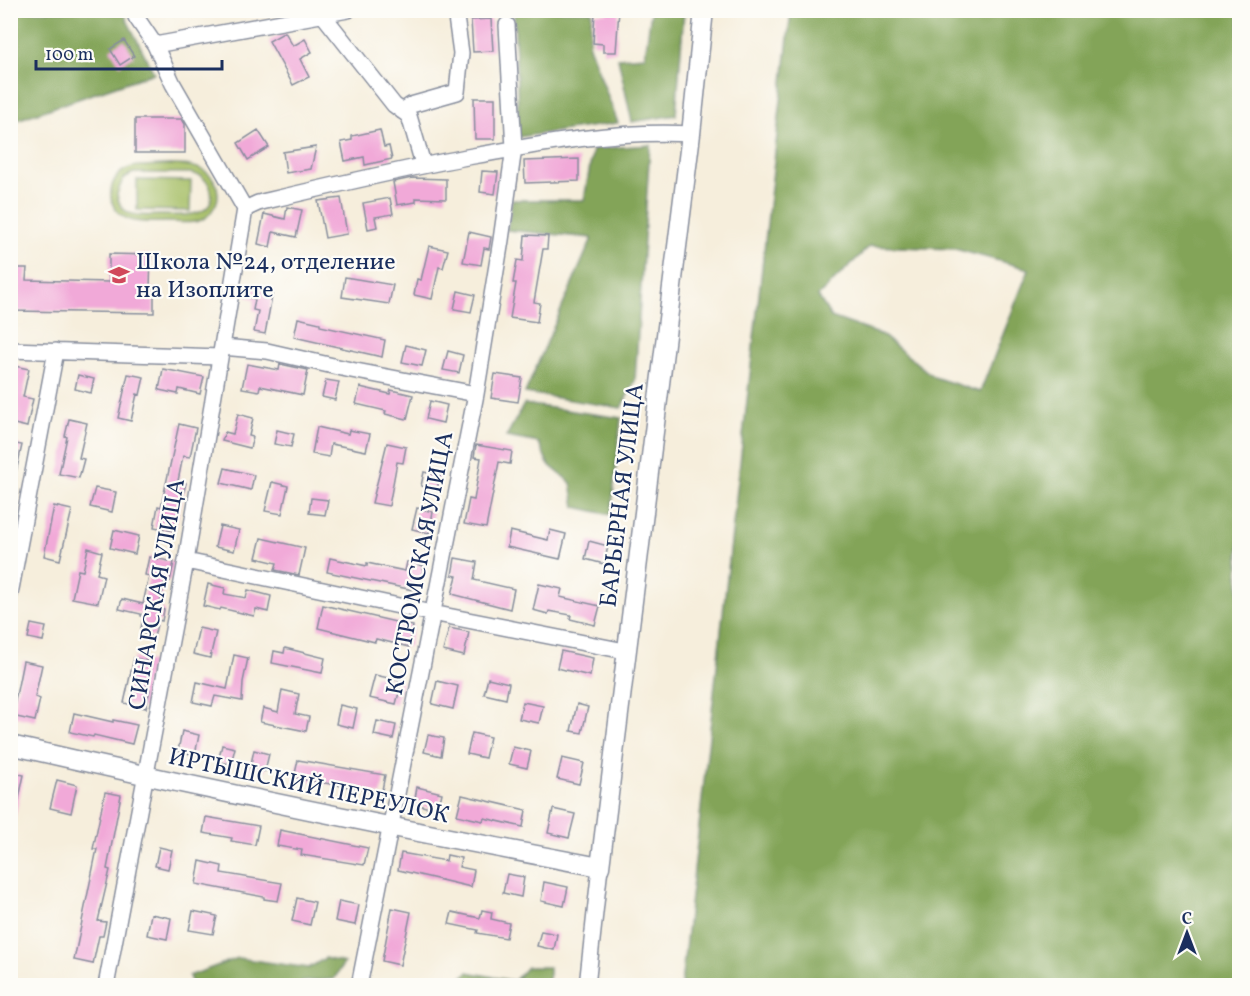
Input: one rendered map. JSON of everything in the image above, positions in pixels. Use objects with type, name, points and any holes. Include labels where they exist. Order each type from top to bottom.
[{"type":"street","points":[[155,45],[348,10]]},
{"type":"street","points":[[402,111],[411,105],[456,92],[461,53],[455,10]]},
{"type":"street","name":"БАРЬЕРНАЯ УЛИЦА","points":[[587,986],[625,651],[691,134],[704,10]]},
{"type":"street","points":[[323,15],[394,105],[409,117],[423,165]]},
{"type":"street","points":[[136,16],[155,45],[173,84],[245,209],[258,203],[423,165],[514,148],[624,134],[654,132],[691,134]]},
{"type":"street","name":"КОСТРОМСКАЯ УЛИЦА","points":[[359,986],[476,394],[514,148],[507,26]]},
{"type":"street","name":"СИНАРСКАЯ УЛИЦА","points":[[106,986],[186,561],[245,209]]},
{"type":"street","points":[[10,350],[267,351],[476,394]]},
{"type":"street","points":[[10,594],[56,351]]},
{"type":"street","points":[[186,561],[625,651]]},
{"type":"street","name":"ИРТЫШСКИЙ ПЕРЕУЛОК","points":[[10,745],[389,827],[600,867]]},
{"type":"green space","points":[[516,10],[592,11],[589,46],[618,123],[519,137],[514,12]]},
{"type":"green space","points":[[10,11],[130,11],[125,16],[154,73],[11,122]]},
{"type":"green space","points":[[651,11],[684,11],[676,115],[632,122],[618,58],[645,56]]},
{"type":"green space","points":[[791,11],[1239,11],[1239,985],[681,985]],"holes":[[[870,246],[955,249],[1029,269],[980,392],[934,377],[882,335],[831,317],[818,296]]]},
{"type":"green space","points":[[650,145],[635,381],[621,408],[525,393],[592,238],[507,230],[512,200],[584,200],[593,149]]},
{"type":"green space","points":[[184,165],[205,171],[212,177],[217,187],[216,204],[207,216],[195,222],[129,220],[117,212],[112,202],[111,191],[117,176],[135,167]],"holes":[[[133,173],[190,173],[201,176],[209,184],[212,195],[210,203],[198,213],[137,215],[126,211],[119,202],[117,194],[123,179]]]},
{"type":"green space","points":[[137,180],[191,181],[190,211],[137,210]]},
{"type":"green space","points":[[524,404],[621,418],[611,515],[575,507],[571,483],[548,464],[539,443],[506,437]]},
{"type":"green space","points":[[238,958],[309,968],[325,958],[344,963],[334,979],[302,982],[300,985],[192,985],[189,976]]},
{"type":"green space","points":[[527,967],[549,967],[549,985],[454,985],[468,972],[514,981]]},
{"type":"building","points":[[607,10],[619,10],[616,52],[603,52],[603,44],[593,43],[595,13],[607,13]]},
{"type":"building","points":[[491,19],[493,51],[473,52],[471,20]]},
{"type":"building","points":[[285,32],[293,46],[305,39],[312,52],[300,59],[309,77],[293,85],[269,41]]},
{"type":"building","points":[[124,40],[134,56],[120,65],[110,49]]},
{"type":"building","points":[[474,98],[495,98],[495,139],[475,139]]},
{"type":"building","points":[[135,119],[182,119],[185,124],[185,153],[135,153]]},
{"type":"building","points":[[258,130],[269,147],[248,160],[238,143]]},
{"type":"building","points":[[380,130],[384,147],[389,146],[392,159],[365,165],[364,157],[345,161],[341,142],[352,140],[352,136]]},
{"type":"building","points":[[316,147],[311,169],[286,173],[283,152]]},
{"type":"building","points":[[579,159],[579,181],[525,183],[524,161]]},
{"type":"building","points":[[482,171],[498,172],[495,194],[480,192]]},
{"type":"building","points":[[412,178],[446,179],[446,199],[416,198],[416,202],[397,205],[393,182]]},
{"type":"building","points":[[341,198],[347,234],[325,238],[318,201]]},
{"type":"building","points":[[390,198],[393,214],[375,217],[377,227],[368,229],[363,203]]},
{"type":"building","points":[[287,207],[302,210],[296,237],[273,232],[270,247],[258,244],[264,214],[285,219]]},
{"type":"building","points":[[469,232],[491,237],[489,249],[484,248],[481,265],[463,262]]},
{"type":"building","points":[[525,235],[548,236],[547,249],[543,249],[534,302],[540,303],[537,322],[510,318],[517,260],[523,261]]},
{"type":"building","points":[[429,246],[448,250],[443,268],[439,267],[432,299],[414,295],[417,279],[421,280]]},
{"type":"building","points":[[109,254],[151,255],[150,288],[154,288],[154,313],[10,311],[10,280],[14,280],[14,268],[27,268],[26,280],[109,282]]},
{"type":"building","points":[[345,277],[393,285],[389,304],[342,297]]},
{"type":"building","points":[[249,286],[273,291],[265,334],[254,332],[258,311],[253,310],[255,299],[247,297]]},
{"type":"building","points":[[458,291],[475,295],[471,312],[454,309]]},
{"type":"building","points":[[298,318],[320,323],[320,326],[385,340],[382,357],[294,337]]},
{"type":"building","points":[[406,345],[426,350],[422,366],[402,362]]},
{"type":"building","points":[[448,351],[463,355],[459,373],[443,370]]},
{"type":"building","points":[[247,364],[279,370],[280,364],[308,370],[303,395],[260,386],[259,391],[242,388]]},
{"type":"building","points":[[10,365],[29,369],[23,397],[33,399],[27,427],[10,423],[10,402],[15,380],[10,379]]},
{"type":"building","points":[[163,369],[204,377],[200,394],[179,389],[178,394],[159,390]]},
{"type":"building","points":[[128,374],[144,377],[140,395],[137,394],[131,421],[118,418]]},
{"type":"building","points":[[495,374],[522,378],[518,402],[491,398]]},
{"type":"building","points":[[78,375],[94,379],[91,393],[75,389]]},
{"type":"building","points":[[326,380],[339,382],[335,400],[322,397]]},
{"type":"building","points":[[360,387],[390,394],[391,390],[413,395],[407,419],[356,404]]},
{"type":"building","points":[[430,401],[447,405],[443,423],[426,419]]},
{"type":"building","points":[[238,414],[253,418],[249,436],[253,437],[250,448],[222,441],[225,432],[233,434]]},
{"type":"building","points":[[69,419],[87,423],[79,458],[84,459],[79,478],[59,474]]},
{"type":"building","points":[[179,424],[196,428],[190,457],[183,456],[178,481],[186,483],[174,531],[154,527],[158,506],[161,507]]},
{"type":"building","points":[[317,427],[348,434],[349,430],[370,434],[366,451],[331,444],[329,457],[312,454]]},
{"type":"building","points":[[277,430],[294,434],[291,447],[274,444]]},
{"type":"building","points":[[10,443],[22,445],[15,477],[10,477]]},
{"type":"building","points":[[387,443],[406,447],[403,463],[397,462],[389,506],[372,503]]},
{"type":"building","points":[[476,445],[512,451],[510,464],[499,462],[486,528],[464,524],[469,499],[474,500],[481,458],[474,457]]},
{"type":"building","points":[[225,468],[254,475],[251,490],[221,483]]},
{"type":"building","points":[[424,472],[440,476],[437,489],[421,486]]},
{"type":"building","points":[[272,482],[288,486],[282,514],[265,511]]},
{"type":"building","points":[[95,488],[116,492],[112,512],[90,507]]},
{"type":"building","points":[[311,498],[328,500],[325,515],[309,513]]},
{"type":"building","points":[[54,506],[72,510],[60,560],[44,556]]},
{"type":"building","points":[[417,508],[433,512],[429,533],[412,529]]},
{"type":"building","points":[[220,526],[239,530],[234,551],[215,547]]},
{"type":"building","points":[[114,530],[139,536],[135,554],[110,548]]},
{"type":"building","points":[[550,530],[566,534],[560,559],[507,547],[510,531],[548,540]]},
{"type":"building","points":[[261,538],[305,548],[299,575],[275,570],[277,563],[256,558]]},
{"type":"building","points":[[589,541],[608,546],[604,564],[585,559]]},
{"type":"building","points":[[88,548],[102,552],[97,574],[104,576],[98,603],[72,598],[78,570],[83,571]]},
{"type":"building","points":[[149,557],[174,562],[170,581],[165,580],[159,608],[164,610],[162,621],[158,620],[154,637],[140,634],[143,617],[141,614],[119,609],[122,599],[143,604],[149,576],[145,575]]},
{"type":"building","points":[[330,558],[405,571],[407,562],[424,566],[418,591],[327,572]]},
{"type":"building","points":[[455,558],[477,562],[474,580],[514,589],[510,609],[452,594],[457,576],[452,575]]},
{"type":"building","points":[[208,584],[225,588],[224,594],[246,598],[248,590],[271,596],[268,612],[256,609],[254,616],[203,606]]},
{"type":"building","points":[[539,584],[562,589],[560,597],[600,606],[595,625],[570,619],[571,615],[549,611],[548,614],[533,610]]},
{"type":"building","points":[[323,605],[413,626],[409,647],[376,639],[375,642],[318,628]]},
{"type":"building","points":[[31,624],[46,627],[43,641],[28,638]]},
{"type":"building","points":[[199,628],[216,632],[210,658],[193,654]]},
{"type":"building","points":[[449,628],[469,632],[464,656],[443,651]]},
{"type":"building","points":[[285,648],[325,658],[322,673],[272,663],[274,651],[284,653]]},
{"type":"building","points":[[561,651],[593,658],[590,676],[557,668]]},
{"type":"building","points":[[234,655],[248,658],[242,701],[215,696],[212,706],[193,702],[197,682],[227,689]]},
{"type":"building","points":[[134,658],[152,662],[146,688],[150,689],[146,708],[124,703]]},
{"type":"building","points":[[23,661],[42,665],[35,697],[40,699],[35,721],[12,716]]},
{"type":"building","points":[[375,675],[402,681],[396,704],[369,698]]},
{"type":"building","points":[[488,678],[509,683],[506,699],[484,694]]},
{"type":"building","points":[[437,681],[458,686],[453,709],[432,704]]},
{"type":"building","points":[[282,690],[299,694],[295,714],[309,717],[306,731],[260,722],[263,708],[278,712]]},
{"type":"building","points":[[523,702],[543,706],[539,723],[519,719]]},
{"type":"building","points":[[577,704],[588,707],[582,733],[571,731]]},
{"type":"building","points":[[340,705],[357,709],[353,728],[336,724]]},
{"type":"building","points":[[74,713],[137,725],[132,744],[70,732]]},
{"type":"building","points":[[377,721],[396,725],[393,739],[374,735]]},
{"type":"building","points":[[182,731],[199,735],[195,755],[178,751]]},
{"type":"building","points":[[472,733],[490,737],[485,758],[467,754]]},
{"type":"building","points":[[428,735],[444,738],[441,756],[424,752]]},
{"type":"building","points":[[222,745],[235,748],[231,764],[218,762]]},
{"type":"building","points":[[513,747],[531,751],[527,768],[509,764]]},
{"type":"building","points":[[254,750],[269,754],[265,771],[250,768]]},
{"type":"building","points":[[562,758],[584,763],[579,784],[557,779]]},
{"type":"building","points":[[298,760],[385,775],[381,795],[361,789],[294,778]]},
{"type":"building","points":[[10,772],[24,775],[15,817],[10,817]]},
{"type":"building","points":[[57,780],[77,785],[71,813],[50,808]]},
{"type":"building","points":[[417,787],[442,793],[438,810],[414,804]]},
{"type":"building","points":[[105,792],[121,795],[107,869],[110,870],[98,921],[106,922],[103,936],[99,936],[93,964],[74,960],[97,849],[93,849]]},
{"type":"building","points":[[462,795],[526,810],[523,827],[484,818],[483,821],[457,815]]},
{"type":"building","points":[[553,809],[575,814],[569,838],[548,833]]},
{"type":"building","points":[[206,817],[259,826],[255,845],[203,833]]},
{"type":"building","points":[[280,830],[368,848],[364,865],[301,855],[302,850],[277,846]]},
{"type":"building","points":[[159,847],[172,850],[168,869],[155,866]]},
{"type":"building","points":[[401,853],[446,861],[447,855],[461,858],[459,867],[474,870],[471,887],[398,870]]},
{"type":"building","points":[[200,861],[222,866],[221,873],[282,883],[278,901],[196,884]]},
{"type":"building","points":[[507,874],[524,877],[521,897],[503,893]]},
{"type":"building","points":[[544,882],[568,887],[564,906],[541,901]]},
{"type":"building","points":[[297,898],[315,902],[310,925],[292,921]]},
{"type":"building","points":[[339,901],[359,905],[355,925],[335,921]]},
{"type":"building","points":[[392,908],[411,912],[400,965],[382,961]]},
{"type":"building","points":[[482,910],[492,912],[491,919],[509,923],[506,938],[477,933],[478,930],[449,924],[452,912],[480,918]]},
{"type":"building","points":[[193,911],[217,916],[213,934],[189,930]]},
{"type":"building","points":[[151,914],[171,918],[167,939],[147,935]]},
{"type":"building","points":[[541,931],[557,934],[554,950],[537,946]]},
{"type":"place","name":"Школа №24, отделение на Изоплите","points":[[119,275]]}]
